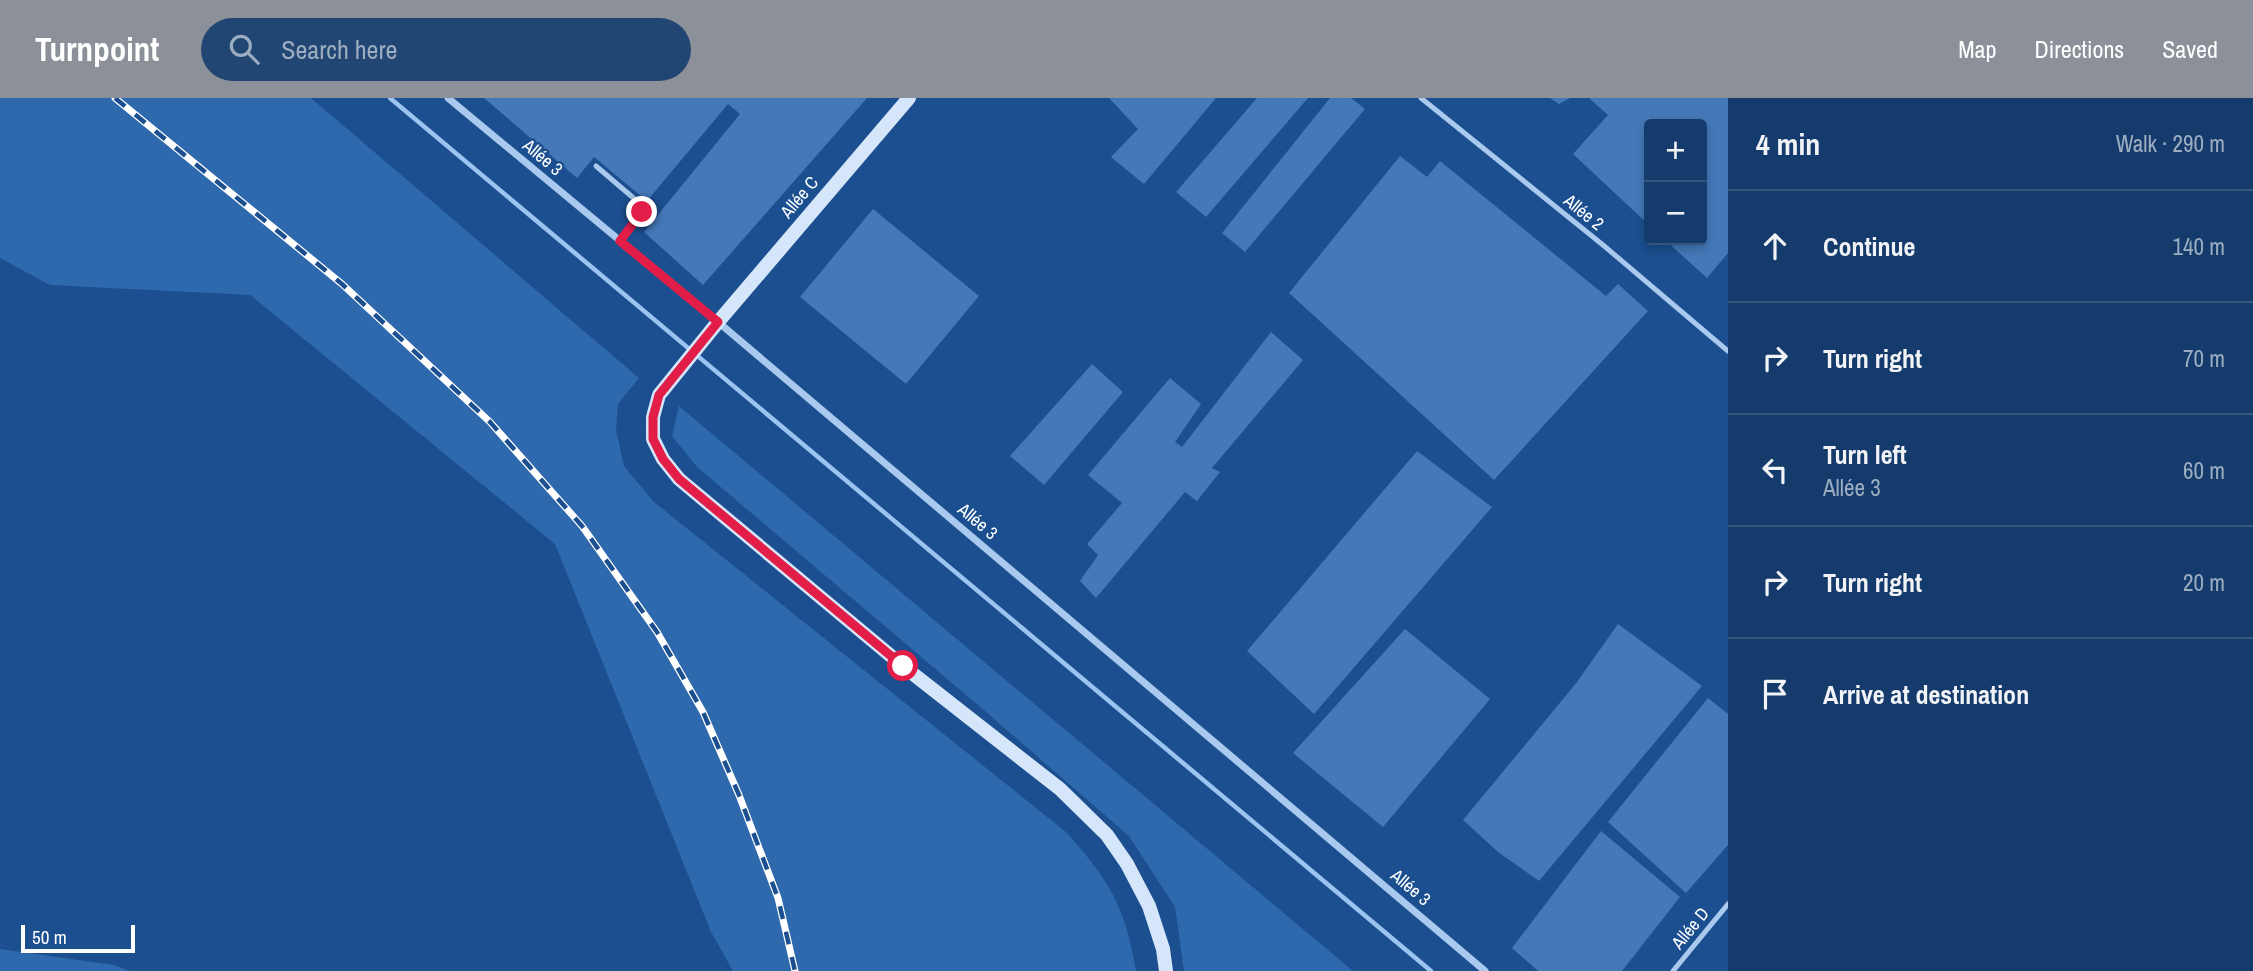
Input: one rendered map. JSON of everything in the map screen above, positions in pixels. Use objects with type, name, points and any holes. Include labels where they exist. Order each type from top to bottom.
[{"type":"street","name":"Allée 3","points":[[447,98],[620,241],[714,327],[1485,971]]},
{"type":"street","name":"Allée C","points":[[909,98],[659,395],[653,417],[653,439],[663,459],[679,479],[903,666],[1060,789],[1107,835],[1127,864],[1149,906],[1163,949],[1166,971]]},
{"type":"lane","name":"Allée 2","points":[[1421,98],[1603,245],[1728,351]]},
{"type":"lane","points":[[596,166],[644,207],[620,241]]},
{"type":"lane","name":"Allée D","points":[[1673,971],[1728,904]]},
{"type":"shaded area","points":[[0,98],[311,98],[639,378],[618,404],[616,430],[624,466],[654,502],[1066,832],[1105,880],[1121,911],[1136,971],[733,971],[711,932],[555,544],[250,295],[50,285],[0,258]]},
{"type":"shaded area","points":[[679,406],[1353,971],[1184,971],[1175,907],[1129,836],[697,467],[672,436]]},
{"type":"shaded area","points":[[0,949],[114,965],[130,971],[0,971]]},
{"type":"building","points":[[484,98],[867,98],[703,285],[644,232],[740,114],[728,104],[647,201],[594,157],[577,178]]},
{"type":"building","points":[[1109,98],[1216,98],[1144,184],[1111,157],[1138,129]]},
{"type":"building","points":[[1257,98],[1308,98],[1206,217],[1176,192]]},
{"type":"building","points":[[1330,98],[1351,98],[1365,109],[1245,252],[1222,233]]},
{"type":"building","points":[[1550,98],[1570,98],[1559,104]]},
{"type":"building","points":[[1589,98],[1728,98],[1728,253],[1707,278],[1671,245],[1707,245],[1707,119],[1644,119],[1644,220],[1573,154],[1608,115]]},
{"type":"building","points":[[1400,156],[1427,177],[1440,161],[1606,296],[1618,284],[1648,311],[1494,480],[1289,293]]},
{"type":"building","points":[[873,209],[979,296],[906,384],[800,297]]},
{"type":"building","points":[[1271,332],[1303,360],[1212,468],[1220,472],[1197,501],[1185,492],[1096,598],[1080,581],[1098,555],[1087,544],[1122,503],[1088,475],[1170,378],[1201,404],[1175,442],[1182,447]]},
{"type":"building","points":[[1092,364],[1123,392],[1044,485],[1010,456]]},
{"type":"building","points":[[1417,451],[1492,507],[1314,714],[1247,651]]},
{"type":"building","points":[[1618,624],[1702,686],[1539,881],[1498,852],[1463,820],[1577,682]]},
{"type":"building","points":[[1405,629],[1490,699],[1383,827],[1293,753]]},
{"type":"building","points":[[1708,698],[1728,714],[1728,845],[1686,893],[1608,822]]},
{"type":"building","points":[[1601,831],[1680,897],[1622,971],[1538,971],[1512,948]]},
{"type":"waterway","points":[[390,98],[1431,971]]},
{"type":"railway","points":[[115,98],[342,284],[490,422],[582,526],[657,632],[703,712],[739,795],[778,898],[795,971]]},
{"type":"route","points":[[642,212],[620,241],[718,322],[659,395],[653,417],[653,439],[663,459],[679,479],[903,666]]}]
